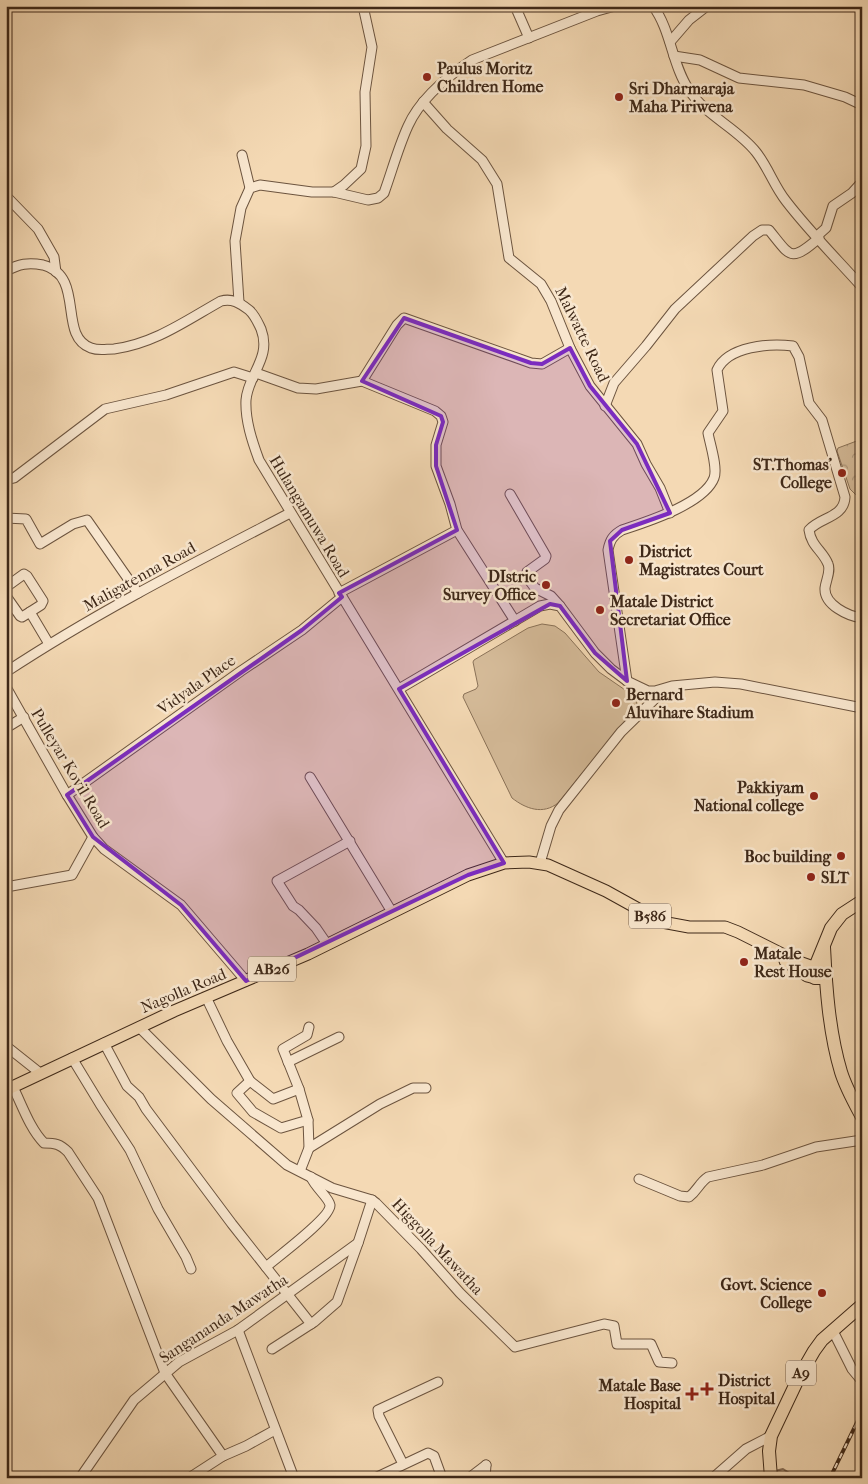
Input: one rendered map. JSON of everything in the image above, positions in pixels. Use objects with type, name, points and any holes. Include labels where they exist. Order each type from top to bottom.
[{"type":"highway","points":[[862,901],[838,918],[831,928],[824,947],[819,974],[827,979],[830,1014],[841,1072],[862,1117]]},
{"type":"highway","name":"A9","points":[[771,1478],[769,1458],[771,1436],[811,1356],[822,1340],[862,1304]]},
{"type":"main road","name":"Nagolla Road","points":[[10,1088],[139,1027],[327,944],[468,875],[504,863],[519,861],[540,864]]},
{"type":"main road","name":"B586","points":[[540,864],[555,868],[606,891],[662,922],[689,927],[725,927],[819,974]]},
{"type":"street","points":[[334,192],[361,169],[366,146],[365,92],[372,47],[363,6]]},
{"type":"street","points":[[515,6],[529,38]]},
{"type":"street","points":[[250,188],[260,185],[312,192],[334,192],[368,200],[378,198],[384,193],[408,125],[423,102],[458,69],[472,60],[597,11],[615,6]]},
{"type":"street","points":[[653,6],[670,42],[682,78],[689,90],[703,107],[748,144],[757,154],[785,200],[860,280]]},
{"type":"street","points":[[670,42],[689,20],[707,6]]},
{"type":"street","points":[[674,56],[700,60],[739,78],[804,85],[845,97],[862,105]]},
{"type":"street","name":"Malwatte Road","points":[[423,102],[447,130],[482,160],[497,184],[509,258],[542,284],[570,348],[590,386],[636,444],[660,488],[670,513]]},
{"type":"street","points":[[6,271],[19,264],[34,263],[47,266],[56,272],[63,278],[70,292],[72,319],[78,335],[82,342],[90,348],[99,350],[128,347],[156,338],[221,300],[227,299],[239,302],[235,241],[241,208],[250,188],[242,155]]},
{"type":"street","points":[[605,406],[614,383],[646,346],[674,309],[753,236],[762,230],[769,230],[786,250],[793,254],[802,253],[826,228],[833,206],[852,193],[862,182]]},
{"type":"street","points":[[6,196],[38,229],[54,257],[56,272]]},
{"type":"street","name":"Hulangamuwa Road","points":[[239,302],[251,312],[259,323],[263,335],[264,353],[247,392],[246,402],[250,436],[259,460],[504,863]]},
{"type":"street","points":[[362,381],[397,325],[404,318],[531,363],[542,364],[570,348]]},
{"type":"street","points":[[627,681],[608,550],[610,541],[622,530],[670,513],[702,494],[714,479],[715,469],[708,433],[724,411],[717,370],[720,364],[735,354],[754,347],[774,344],[793,346],[799,357],[809,403],[822,420],[845,498],[845,505],[841,510],[813,525],[809,530],[810,540],[828,563],[829,569],[825,590],[827,599],[855,617],[862,618]]},
{"type":"street","points":[[6,480],[14,478],[105,409],[166,396],[234,372],[298,388],[316,389],[362,381],[434,411],[441,416],[443,422],[436,446],[436,466],[457,530],[515,621]]},
{"type":"street","points":[[510,494],[546,556],[545,559],[527,572],[526,576],[536,588],[551,596],[595,653],[627,681],[655,691],[668,687],[715,682],[741,684],[862,708]]},
{"type":"street","name":"Maligatenna Road","points":[[6,672],[49,644],[138,593],[290,513]]},
{"type":"street","points":[[6,518],[26,519],[40,544],[74,524],[87,520],[138,593]]},
{"type":"street","name":"Vidyala Place","points":[[67,795],[240,671],[302,630],[340,595],[457,530]]},
{"type":"street","points":[[6,587],[24,574],[43,601],[41,605],[22,617],[6,596]]},
{"type":"street","points":[[399,689],[540,606],[550,604],[560,606]]},
{"type":"street","points":[[30,612],[49,644]]},
{"type":"street","name":"Pulleyar Kovil Road","points":[[6,687],[93,837],[104,848],[180,905],[246,981]]},
{"type":"street","points":[[540,864],[551,826],[559,810],[621,732],[668,687]]},
{"type":"street","points":[[6,728],[24,718]]},
{"type":"street","points":[[310,777],[392,912]]},
{"type":"street","points":[[6,887],[72,875],[93,837]]},
{"type":"street","points":[[327,944],[316,928],[293,906],[277,881],[350,841]]},
{"type":"street","points":[[206,997],[227,1041],[250,1081],[273,1100],[299,1089]]},
{"type":"street","name":"Higgolla Mawatha","points":[[139,1027],[211,1099],[287,1165],[332,1188],[372,1200],[376,1203],[421,1249],[460,1293],[515,1347],[604,1324],[614,1326],[617,1344],[651,1344],[659,1362],[672,1363]]},
{"type":"street","points":[[300,1172],[309,1148],[308,1120],[299,1089],[283,1049],[307,1035],[309,1027]]},
{"type":"street","points":[[288,1062],[339,1037]]},
{"type":"street","points":[[104,1043],[127,1086],[139,1096],[146,1109],[311,1324]]},
{"type":"street","points":[[6,1046],[40,1073]]},
{"type":"street","points":[[72,1058],[130,1150],[158,1209],[191,1269]]},
{"type":"street","points":[[250,1081],[238,1093],[253,1112],[281,1128],[308,1120]]},
{"type":"street","points":[[10,1088],[42,1141],[62,1146],[68,1152],[98,1198],[165,1373],[223,1456]]},
{"type":"street","points":[[309,1148],[380,1104],[413,1088],[426,1088]]},
{"type":"street","points":[[639,1179],[680,1196],[689,1197],[696,1192],[701,1182],[708,1177],[763,1165],[816,1147],[862,1140]]},
{"type":"street","points":[[266,1267],[315,1227],[330,1208],[328,1200],[310,1177]]},
{"type":"street","points":[[272,1350],[311,1324],[337,1302],[372,1200]]},
{"type":"street","name":"Sangananda Mawatha","points":[[80,1478],[134,1400],[178,1362],[238,1330],[358,1243]]},
{"type":"street","points":[[238,1330],[294,1478]]},
{"type":"street","points":[[833,1331],[852,1369],[862,1381]]},
{"type":"street","points":[[404,1464],[379,1416],[378,1410],[438,1382]]},
{"type":"street","points":[[189,1478],[223,1456],[275,1430]]},
{"type":"street","points":[[713,1478],[746,1449],[771,1436]]},
{"type":"street","points":[[375,1478],[428,1453],[434,1456],[442,1478]]},
{"type":"street","points":[[469,1478],[486,1465],[485,1478]]},
{"type":"highlighted area","points":[[404,318],[531,363],[542,364],[570,348],[590,386],[637,444],[670,513],[622,530],[610,541],[627,681],[595,653],[560,606],[550,604],[399,689],[504,863],[468,875],[246,981],[181,905],[93,837],[67,795],[302,630],[342,597],[339,593],[457,530],[436,466],[436,445],[443,422],[441,416],[362,381]]},
{"type":"green space","points":[[862,439],[862,501],[850,489],[837,451],[838,448]]},
{"type":"green space","points":[[542,624],[555,626],[565,633],[599,672],[631,694],[637,703],[636,707],[558,803],[541,810],[529,808],[512,798],[463,697],[464,694],[476,689],[478,686],[474,660],[528,628]]},
{"type":"waterway","points":[[775,1471],[783,1469],[797,1478]]},
{"type":"waterway","points":[[757,1478],[766,1474]]},
{"type":"railway","points":[[830,1478],[862,1412]]},
{"type":"place","name":"Paulus Moritz Children Home","points":[[427,77]]},
{"type":"place","name":"Sri Dharmaraja Maha Piriwena","points":[[619,97]]},
{"type":"place","name":"ST.Thomas' College","points":[[842,473]]},
{"type":"place","name":"District Magistrates Court","points":[[629,560]]},
{"type":"place","name":"DIstric Survey Office","points":[[546,585]]},
{"type":"place","name":"Matale District Secretariat Office","points":[[600,610]]},
{"type":"place","name":"Bernard Aluvihare Stadium","points":[[616,703]]},
{"type":"place","name":"Pakkiyam National college","points":[[814,796]]},
{"type":"place","name":"Boc building","points":[[841,856]]},
{"type":"place","name":"SLT","points":[[811,877]]},
{"type":"place","name":"Matale Rest House","points":[[744,962]]},
{"type":"place","name":"Govt. Science College","points":[[822,1293]]},
{"type":"place","name":"District Hospital","points":[[707,1389]]},
{"type":"place","name":"Matale Base Hospital","points":[[692,1394]]}]
